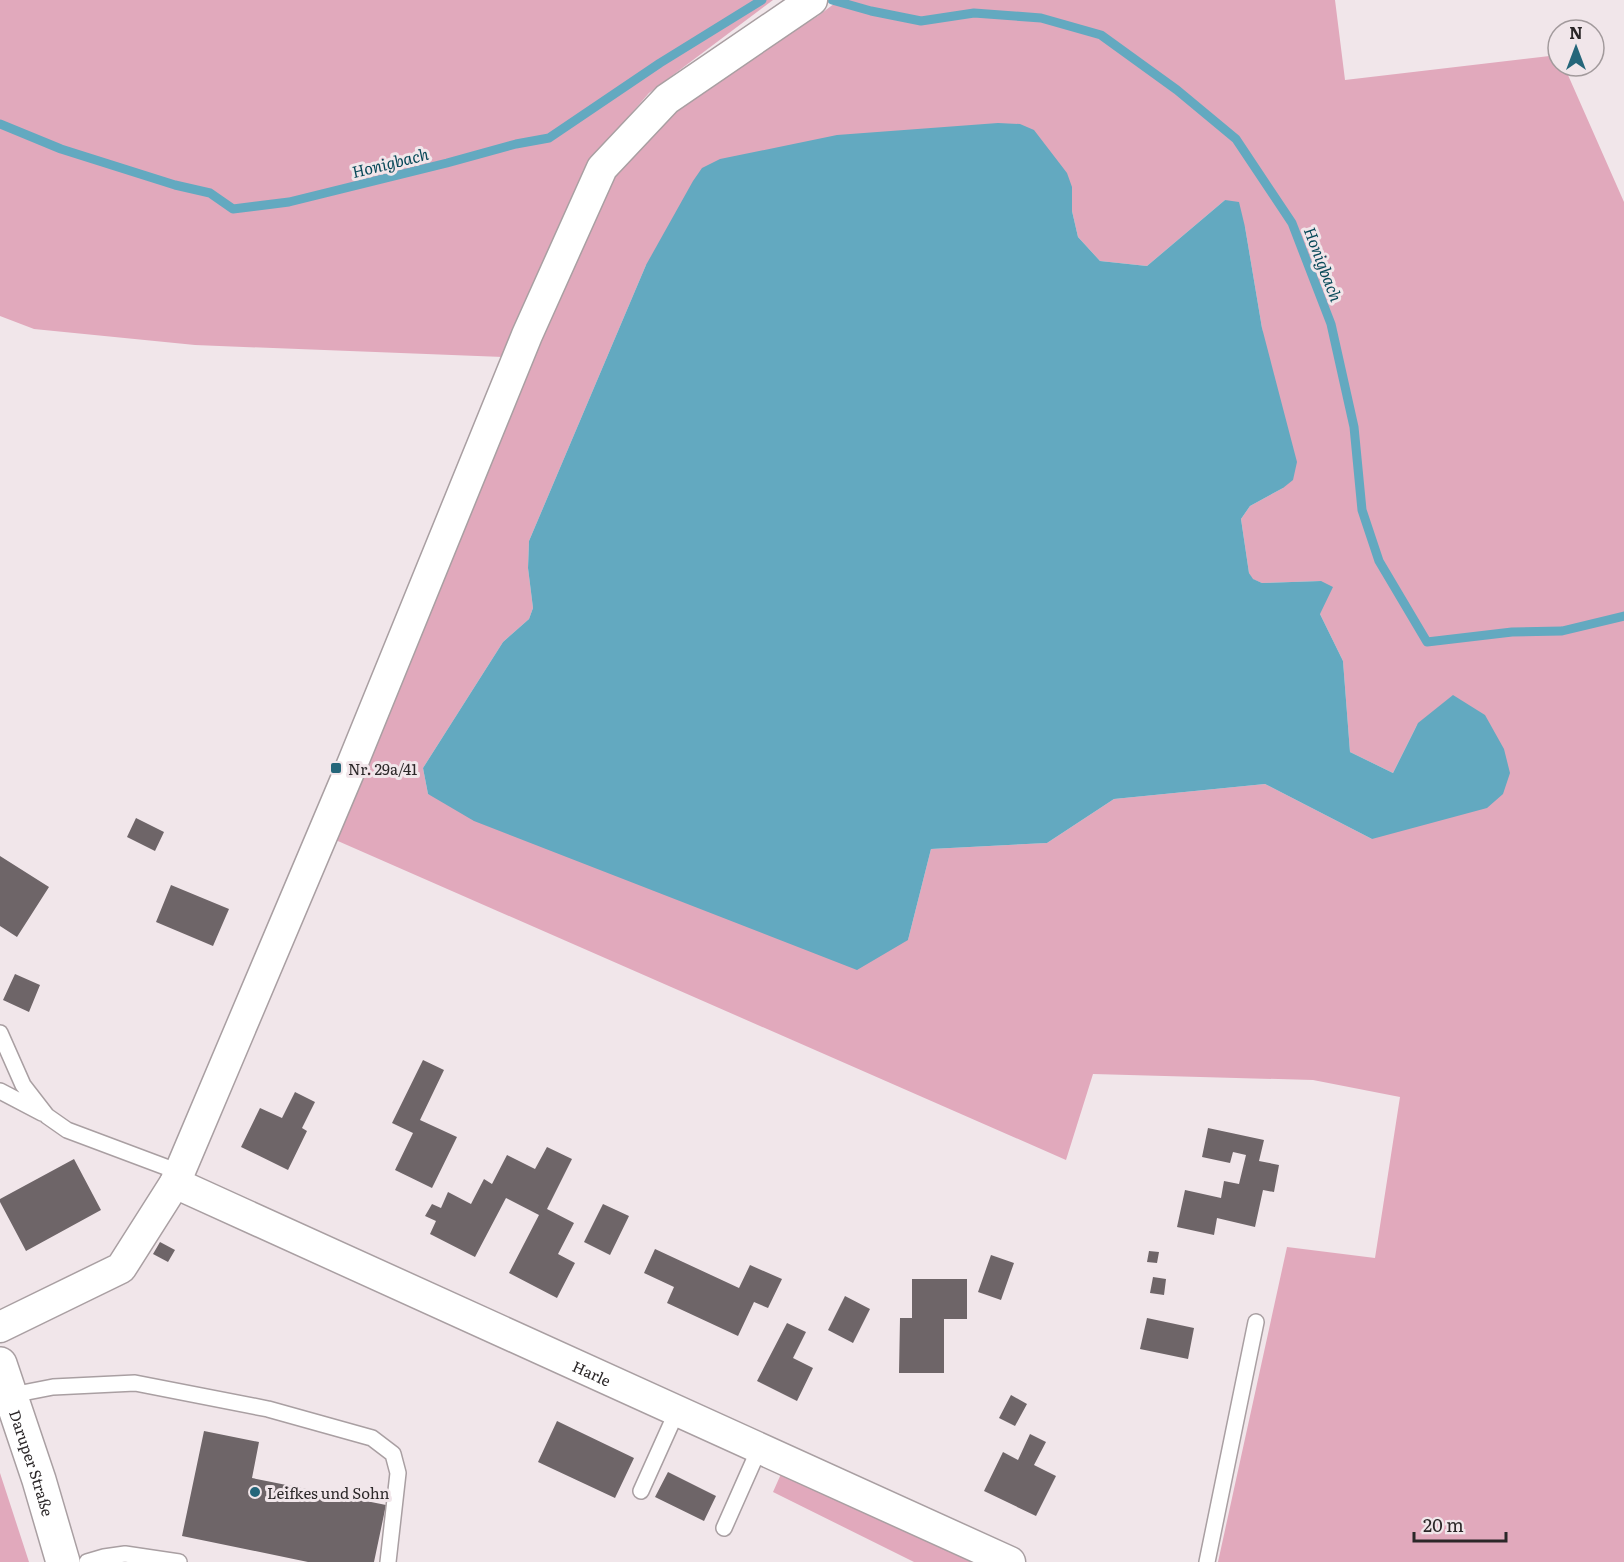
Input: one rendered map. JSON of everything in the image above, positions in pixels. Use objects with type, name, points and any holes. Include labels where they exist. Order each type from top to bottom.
[{"type":"street","points":[[0,1327],[122,1268],[177,1178],[349,772],[527,335],[602,168],[667,99],[804,6]]},
{"type":"street","name":"Harle","points":[[177,1178],[676,1411],[1010,1562]]},
{"type":"street","name":"Daruper Straße","points":[[0,1364],[12,1395],[63,1562]]},
{"type":"lane","points":[[0,1032],[23,1085],[47,1116]]},
{"type":"lane","points":[[0,1090],[67,1130],[177,1178]]},
{"type":"lane","points":[[1207,1562],[1256,1322]]},
{"type":"lane","points":[[12,1395],[53,1387],[135,1383],[268,1409],[372,1438],[393,1454],[399,1473],[388,1562]]},
{"type":"lane","points":[[641,1491],[676,1411]]},
{"type":"lane","points":[[724,1528],[759,1449]]},
{"type":"lane","points":[[87,1562],[125,1554],[179,1562]]},
{"type":"shaded area","points":[[0,0],[773,0],[649,93],[592,159],[503,357],[195,345],[34,329],[0,316]]},
{"type":"shaded area","points":[[839,0],[1335,0],[1345,80],[1546,56],[1546,78],[1569,78],[1624,202],[1624,1562],[1218,1562],[1287,1247],[1375,1258],[1400,1097],[1313,1080],[1093,1074],[1066,1160],[331,838],[605,180],[674,106],[818,16]],"holes":[[[1072,187],[1072,211],[1078,237],[1100,261],[1147,266],[1225,200],[1245,227],[1262,328],[1283,488],[1250,506],[1241,519],[1249,573],[1252,579],[1262,583],[1321,581],[1320,614],[1343,661],[1350,752],[1393,773],[1418,723],[1372,839],[1265,784],[1114,799],[1047,843],[931,849],[908,940],[428,794],[423,768],[503,642],[529,619],[533,608],[528,568],[529,541],[646,265]]]},
{"type":"shaded area","points":[[0,1473],[29,1562],[0,1562]]},
{"type":"shaded area","points":[[781,1474],[977,1562],[914,1562],[773,1492]]},
{"type":"water","points":[[998,123],[1020,124],[1034,130],[1067,173],[1072,187],[1072,211],[1078,237],[1100,261],[1147,266],[1225,200],[1239,202],[1262,328],[1297,462],[1293,480],[1250,506],[1241,519],[1249,573],[1253,579],[1262,583],[1321,581],[1333,587],[1320,614],[1343,661],[1350,752],[1393,773],[1418,723],[1453,695],[1485,715],[1504,749],[1510,773],[1503,794],[1487,808],[1372,839],[1265,784],[1114,799],[1047,843],[931,849],[908,940],[857,970],[474,821],[428,794],[423,768],[503,642],[529,619],[533,608],[528,568],[529,541],[646,265],[702,168],[720,159],[837,135]]},
{"type":"building","points":[[136,818],[164,832],[155,851],[127,837]]},
{"type":"building","points":[[0,856],[49,887],[17,937],[0,926]]},
{"type":"building","points":[[171,885],[229,909],[213,946],[156,922]]},
{"type":"building","points":[[15,974],[40,985],[29,1012],[3,1000]]},
{"type":"building","points":[[423,1060],[444,1070],[420,1120],[457,1137],[432,1188],[395,1170],[413,1133],[392,1123]]},
{"type":"building","points":[[295,1092],[315,1102],[302,1128],[307,1131],[288,1170],[241,1147],[260,1108],[282,1118]]},
{"type":"building","points":[[1208,1128],[1264,1140],[1259,1161],[1279,1165],[1274,1192],[1263,1190],[1255,1227],[1217,1218],[1214,1235],[1177,1227],[1185,1190],[1221,1198],[1224,1181],[1239,1184],[1246,1155],[1233,1152],[1230,1163],[1202,1157]]},
{"type":"building","points":[[547,1147],[572,1159],[547,1209],[574,1223],[558,1254],[575,1263],[557,1298],[509,1273],[539,1215],[506,1198],[475,1257],[430,1234],[436,1221],[425,1216],[432,1204],[441,1208],[448,1192],[471,1204],[484,1179],[492,1184],[507,1155],[535,1169]]},
{"type":"building","points":[[74,1159],[101,1210],[26,1251],[0,1199]]},
{"type":"building","points":[[603,1204],[629,1216],[610,1255],[584,1242]]},
{"type":"building","points":[[160,1242],[175,1250],[168,1262],[153,1254]]},
{"type":"building","points":[[655,1249],[739,1288],[750,1265],[782,1279],[768,1308],[754,1302],[738,1336],[667,1303],[674,1287],[644,1273]]},
{"type":"building","points":[[1149,1251],[1159,1252],[1157,1263],[1147,1262]]},
{"type":"building","points":[[991,1255],[1014,1263],[1001,1300],[978,1292]]},
{"type":"building","points":[[1153,1277],[1166,1279],[1164,1295],[1150,1293]]},
{"type":"building","points":[[912,1279],[967,1279],[967,1319],[944,1319],[944,1373],[899,1373],[900,1318],[912,1318]]},
{"type":"building","points":[[845,1296],[870,1309],[853,1343],[828,1330]]},
{"type":"building","points":[[1147,1318],[1194,1328],[1188,1359],[1140,1349]]},
{"type":"building","points":[[787,1323],[806,1332],[793,1358],[813,1368],[797,1401],[757,1381]]},
{"type":"building","points":[[1011,1395],[1027,1404],[1015,1426],[999,1418]]},
{"type":"building","points":[[557,1421],[634,1458],[615,1498],[538,1462]]},
{"type":"building","name":"Leifkes und Sohn","points":[[204,1431],[259,1442],[252,1478],[386,1505],[374,1562],[308,1562],[182,1536]]},
{"type":"building","points":[[1030,1434],[1046,1442],[1034,1465],[1056,1476],[1036,1516],[984,1491],[1003,1452],[1018,1460]]},
{"type":"building","points":[[668,1472],[716,1496],[704,1521],[655,1497]]},
{"type":"waterway","name":"Honigbach","points":[[0,124],[61,149],[175,185],[210,193],[233,209],[289,202],[516,144],[549,138],[660,63],[762,0]]},
{"type":"waterway","name":"Honigbach","points":[[832,0],[921,21],[974,13],[1041,18],[1101,35],[1177,90],[1236,139],[1292,223],[1331,324],[1354,427],[1362,510],[1379,561],[1427,642],[1512,632],[1562,631],[1624,616]]},
{"type":"place","name":"Nr. 29a/41","points":[[336,768]]},
{"type":"place","name":"Leifkes und Sohn","points":[[255,1492]]}]
